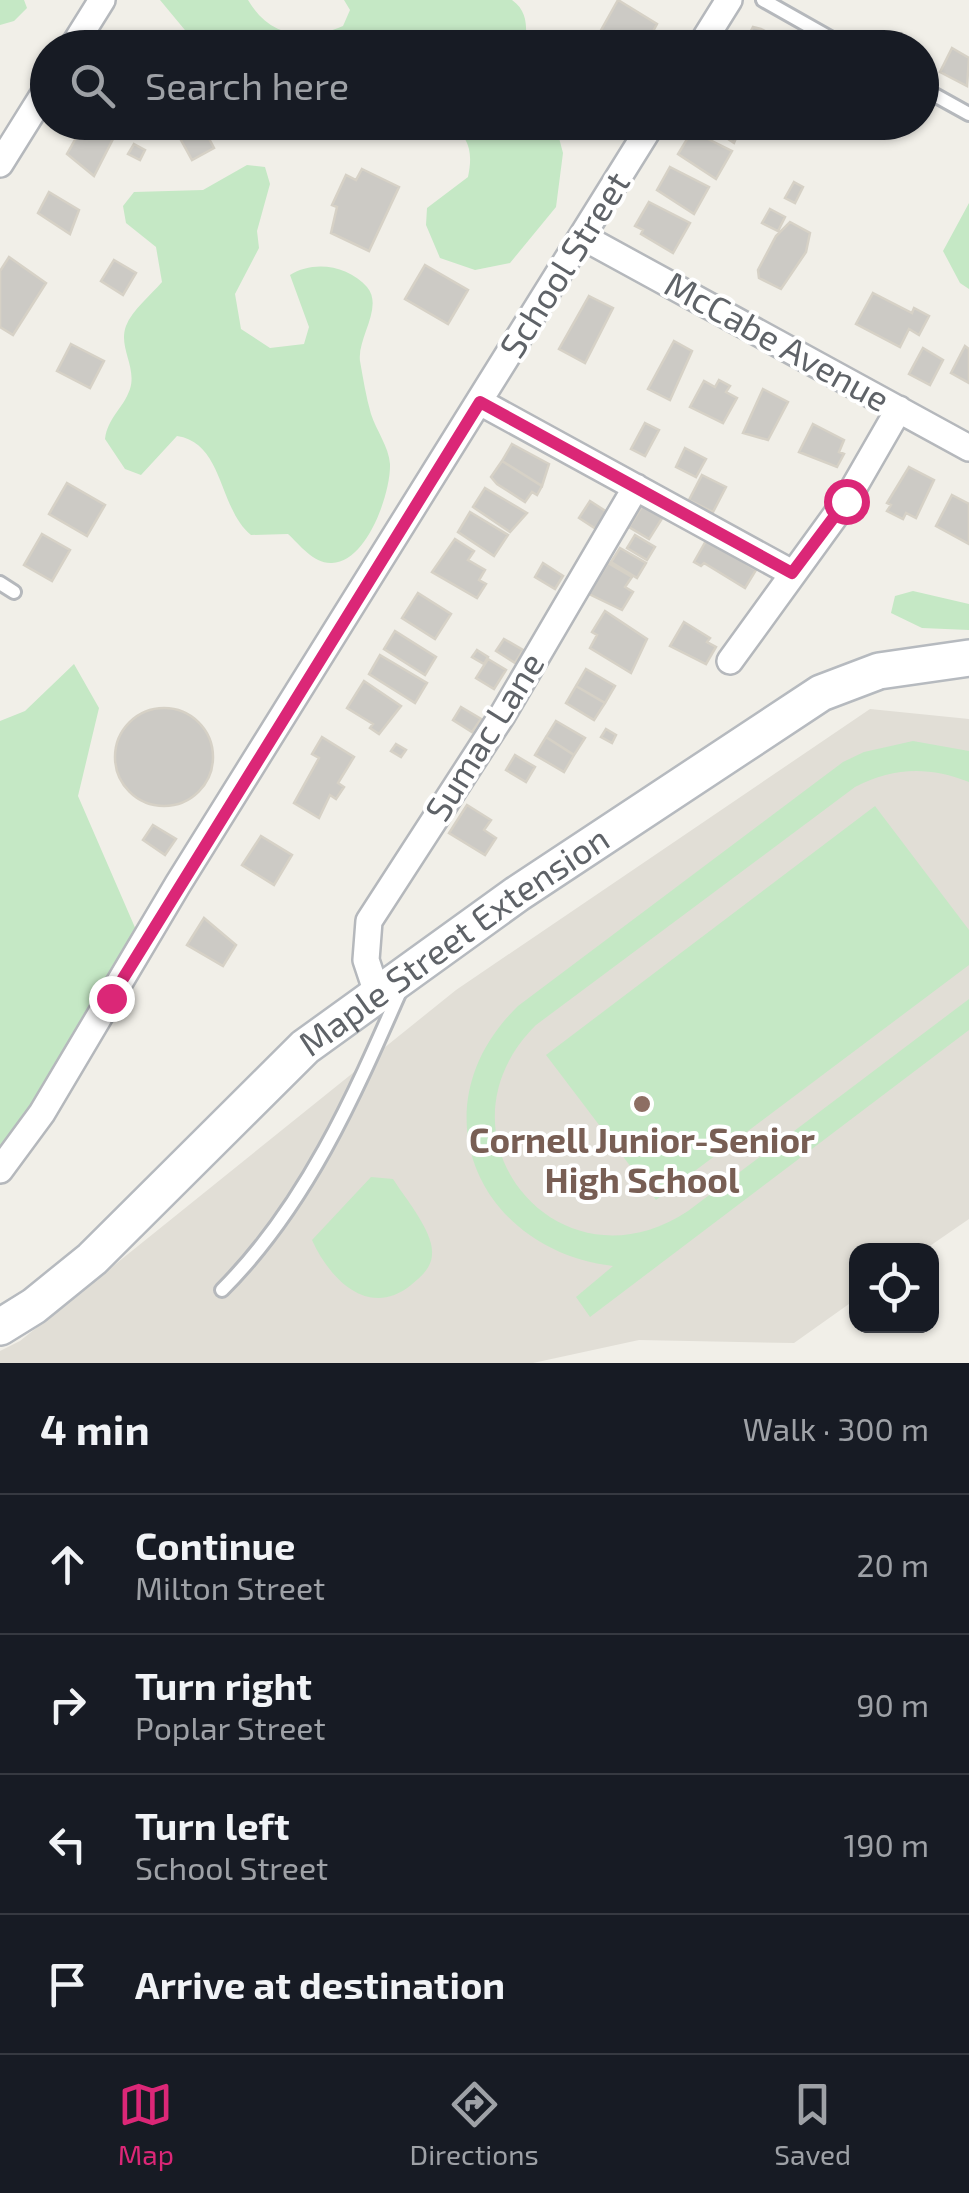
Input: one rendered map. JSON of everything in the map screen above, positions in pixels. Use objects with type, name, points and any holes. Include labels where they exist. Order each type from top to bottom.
[{"type":"street","points":[[83,30],[102,0]]},
{"type":"street","points":[[711,30],[729,0]]},
{"type":"street","points":[[0,164],[30,116]]},
{"type":"street","name":"School Street","points":[[0,1170],[52,1096],[178,884],[643,140]]},
{"type":"street","name":"McCabe Avenue","points":[[583,237],[969,448]]},
{"type":"street","points":[[480,402],[792,573]]},
{"type":"street","points":[[730,662],[846,501],[898,409]]},
{"type":"street","name":"Sumac Lane","points":[[377,993],[364,939],[374,910],[503,714],[636,488]]},
{"type":"street","name":"Maple Street Extension","points":[[0,1327],[66,1282],[270,1077],[410,968],[798,705],[879,671],[969,658]]},
{"type":"lane","points":[[763,0],[816,30]]},
{"type":"lane","points":[[939,97],[969,114]]},
{"type":"lane","points":[[0,583],[14,592]]},
{"type":"lane","points":[[222,1290],[260,1252],[294,1202],[357,1088],[410,968]]},
{"type":"shaded area","name":"Cornell Junior-Senior High School","points":[[870,709],[969,719],[969,1219],[934,1243],[849,1243],[849,1304],[794,1343],[639,1340],[533,1363],[0,1363],[0,1351],[20,1341],[456,990]]},
{"type":"green space","points":[[0,0],[24,0],[27,8],[14,21],[0,25]]},
{"type":"green space","points":[[160,0],[248,0],[266,22],[280,30],[185,30]]},
{"type":"green space","points":[[344,0],[512,0],[524,15],[526,27],[332,30],[343,26],[350,10]]},
{"type":"green space","points":[[466,140],[560,140],[563,153],[556,207],[510,263],[475,270],[440,258],[426,225],[427,208],[468,177]]},
{"type":"green space","points":[[247,165],[265,167],[270,184],[257,231],[259,248],[235,294],[241,329],[270,348],[304,344],[309,327],[290,275],[309,267],[330,267],[350,274],[367,287],[373,304],[360,361],[371,414],[389,458],[389,477],[381,508],[366,539],[345,560],[332,563],[313,557],[288,534],[251,535],[232,509],[212,463],[192,441],[177,436],[141,475],[125,469],[105,439],[132,381],[124,342],[126,326],[162,282],[156,247],[126,223],[123,206],[134,192],[203,190]]},
{"type":"green space","points":[[969,203],[969,289],[960,283],[943,251]]},
{"type":"green space","points":[[913,591],[969,604],[969,630],[922,628],[891,613],[895,596]]},
{"type":"green space","points":[[74,664],[99,708],[78,796],[143,946],[0,1170],[0,721],[25,711]]},
{"type":"green space","points":[[913,741],[969,751],[969,782],[940,773],[911,771],[855,787],[536,1025],[506,1068],[495,1112],[501,1155],[522,1192],[553,1219],[594,1234],[639,1232],[688,1211],[969,999],[969,1030],[590,1317],[576,1297],[613,1266],[566,1254],[526,1233],[496,1203],[476,1168],[467,1128],[470,1087],[487,1045],[518,1006],[843,762],[864,752]]},
{"type":"green space","points":[[875,806],[969,930],[969,965],[656,1200],[546,1055]]},
{"type":"green space","points":[[371,1177],[393,1179],[424,1226],[432,1254],[422,1275],[411,1285],[380,1298],[366,1296],[340,1281],[312,1240]]},
{"type":"building","points":[[618,0],[657,24],[654,30],[601,30]]},
{"type":"building","points":[[952,48],[969,58],[967,86],[940,72]]},
{"type":"building","points":[[75,140],[112,140],[94,176],[67,154]]},
{"type":"building","points":[[181,140],[210,140],[214,148],[192,160]]},
{"type":"building","points":[[687,140],[710,140],[732,151],[716,179],[678,154]]},
{"type":"building","points":[[134,144],[145,150],[140,160],[128,154]]},
{"type":"building","points":[[670,167],[709,187],[694,214],[657,190]]},
{"type":"building","points":[[362,169],[399,187],[369,251],[331,233],[337,207],[332,205],[346,175],[356,180]]},
{"type":"building","points":[[794,182],[803,187],[795,203],[785,198]]},
{"type":"building","points":[[49,192],[79,210],[70,234],[38,213]]},
{"type":"building","points":[[649,202],[690,223],[673,253],[641,234],[643,230],[635,226]]},
{"type":"building","points":[[770,209],[785,217],[778,231],[762,223]]},
{"type":"building","points":[[790,222],[810,233],[806,252],[781,289],[759,278],[758,270],[776,236]]},
{"type":"building","points":[[9,257],[46,283],[13,335],[0,327],[0,271]]},
{"type":"building","points":[[114,260],[136,273],[123,295],[101,281]]},
{"type":"building","points":[[425,265],[468,290],[448,324],[405,299]]},
{"type":"building","points":[[873,293],[912,313],[914,308],[929,316],[919,335],[909,329],[900,347],[856,324]]},
{"type":"building","points":[[589,296],[613,308],[585,363],[559,349]]},
{"type":"building","points":[[674,341],[692,351],[670,400],[648,389]]},
{"type":"building","points":[[71,344],[104,361],[90,388],[57,371]]},
{"type":"building","points":[[965,346],[969,349],[969,383],[951,373]]},
{"type":"building","points":[[923,348],[943,360],[930,385],[909,374]]},
{"type":"building","points":[[719,380],[730,386],[726,392],[737,398],[723,423],[690,407],[704,381],[715,387]]},
{"type":"building","points":[[763,389],[788,402],[768,440],[743,433]]},
{"type":"building","points":[[645,423],[659,430],[645,456],[631,449]]},
{"type":"building","points":[[813,424],[844,440],[839,452],[844,454],[837,467],[799,452]]},
{"type":"building","points":[[512,444],[549,464],[542,486],[502,461]]},
{"type":"building","points":[[685,448],[706,459],[696,477],[676,467]]},
{"type":"building","points":[[502,461],[542,486],[537,495],[532,492],[525,502],[497,484],[491,477]]},
{"type":"building","points":[[909,467],[934,480],[916,518],[906,513],[903,519],[887,511],[891,505],[887,503]]},
{"type":"building","points":[[702,475],[726,487],[713,512],[689,500]]},
{"type":"building","points":[[67,483],[105,505],[87,536],[49,514]]},
{"type":"building","points":[[485,488],[527,513],[510,532],[473,507]]},
{"type":"building","points":[[952,495],[969,504],[969,544],[936,526]]},
{"type":"building","points":[[590,501],[607,512],[596,529],[579,518]]},
{"type":"building","points":[[643,505],[663,517],[649,539],[629,527]]},
{"type":"building","points":[[470,512],[508,535],[494,556],[458,532]]},
{"type":"building","points":[[42,534],[70,550],[52,581],[24,565]]},
{"type":"building","points":[[635,535],[655,547],[647,560],[627,548]]},
{"type":"building","points":[[455,539],[474,551],[468,560],[485,570],[479,580],[486,584],[477,598],[432,572]]},
{"type":"building","points":[[707,539],[756,570],[745,588],[704,563],[701,566],[694,562]]},
{"type":"building","points":[[620,548],[646,563],[637,578],[611,562]]},
{"type":"building","points":[[543,563],[563,576],[555,589],[535,577]]},
{"type":"building","points":[[608,563],[632,577],[625,587],[633,592],[622,610],[589,594]]},
{"type":"building","points":[[418,593],[451,614],[435,639],[402,618]]},
{"type":"building","points":[[605,611],[647,639],[631,673],[590,648],[597,635],[592,632]]},
{"type":"building","points":[[684,622],[710,638],[707,642],[716,647],[706,664],[670,646]]},
{"type":"building","points":[[395,631],[436,657],[425,675],[384,649]]},
{"type":"building","points":[[504,639],[523,650],[515,663],[496,651]]},
{"type":"building","points":[[477,650],[488,657],[484,664],[472,657]]},
{"type":"building","points":[[380,655],[427,683],[415,703],[369,674]]},
{"type":"building","points":[[488,659],[506,670],[494,689],[476,678]]},
{"type":"building","points":[[586,669],[615,686],[605,703],[576,686]]},
{"type":"building","points":[[364,681],[401,706],[379,734],[370,728],[373,724],[347,708]]},
{"type":"building","points":[[576,686],[605,703],[594,720],[566,703]]},
{"type":"building","points":[[461,707],[481,719],[472,732],[453,720]]},
{"type":"building","points":[[164,708],[183,712],[199,722],[209,738],[213,757],[209,776],[199,792],[183,802],[164,806],[145,802],[129,792],[119,776],[115,757],[119,738],[129,722],[145,712]]},
{"type":"building","points":[[556,721],[585,738],[574,755],[546,737]]},
{"type":"building","points":[[606,729],[616,735],[612,743],[601,737]]},
{"type":"building","points":[[322,737],[354,757],[338,783],[344,787],[336,799],[330,795],[319,818],[294,803],[319,758],[312,754]]},
{"type":"building","points":[[546,737],[574,755],[564,772],[535,755]]},
{"type":"building","points":[[396,744],[406,750],[401,757],[391,751]]},
{"type":"building","points":[[515,755],[535,767],[526,782],[506,770]]},
{"type":"building","points":[[467,805],[491,820],[484,830],[496,838],[485,855],[449,833]]},
{"type":"building","points":[[153,825],[176,839],[165,855],[143,840]]},
{"type":"building","points":[[261,836],[292,855],[274,885],[242,865]]},
{"type":"building","points":[[204,918],[236,945],[223,966],[187,945]]},
{"type":"place","name":"Cornell Junior-Senior High School","points":[[642,1104]]},
{"type":"route","points":[[111,998],[178,884],[480,402],[792,573],[846,501]]}]
